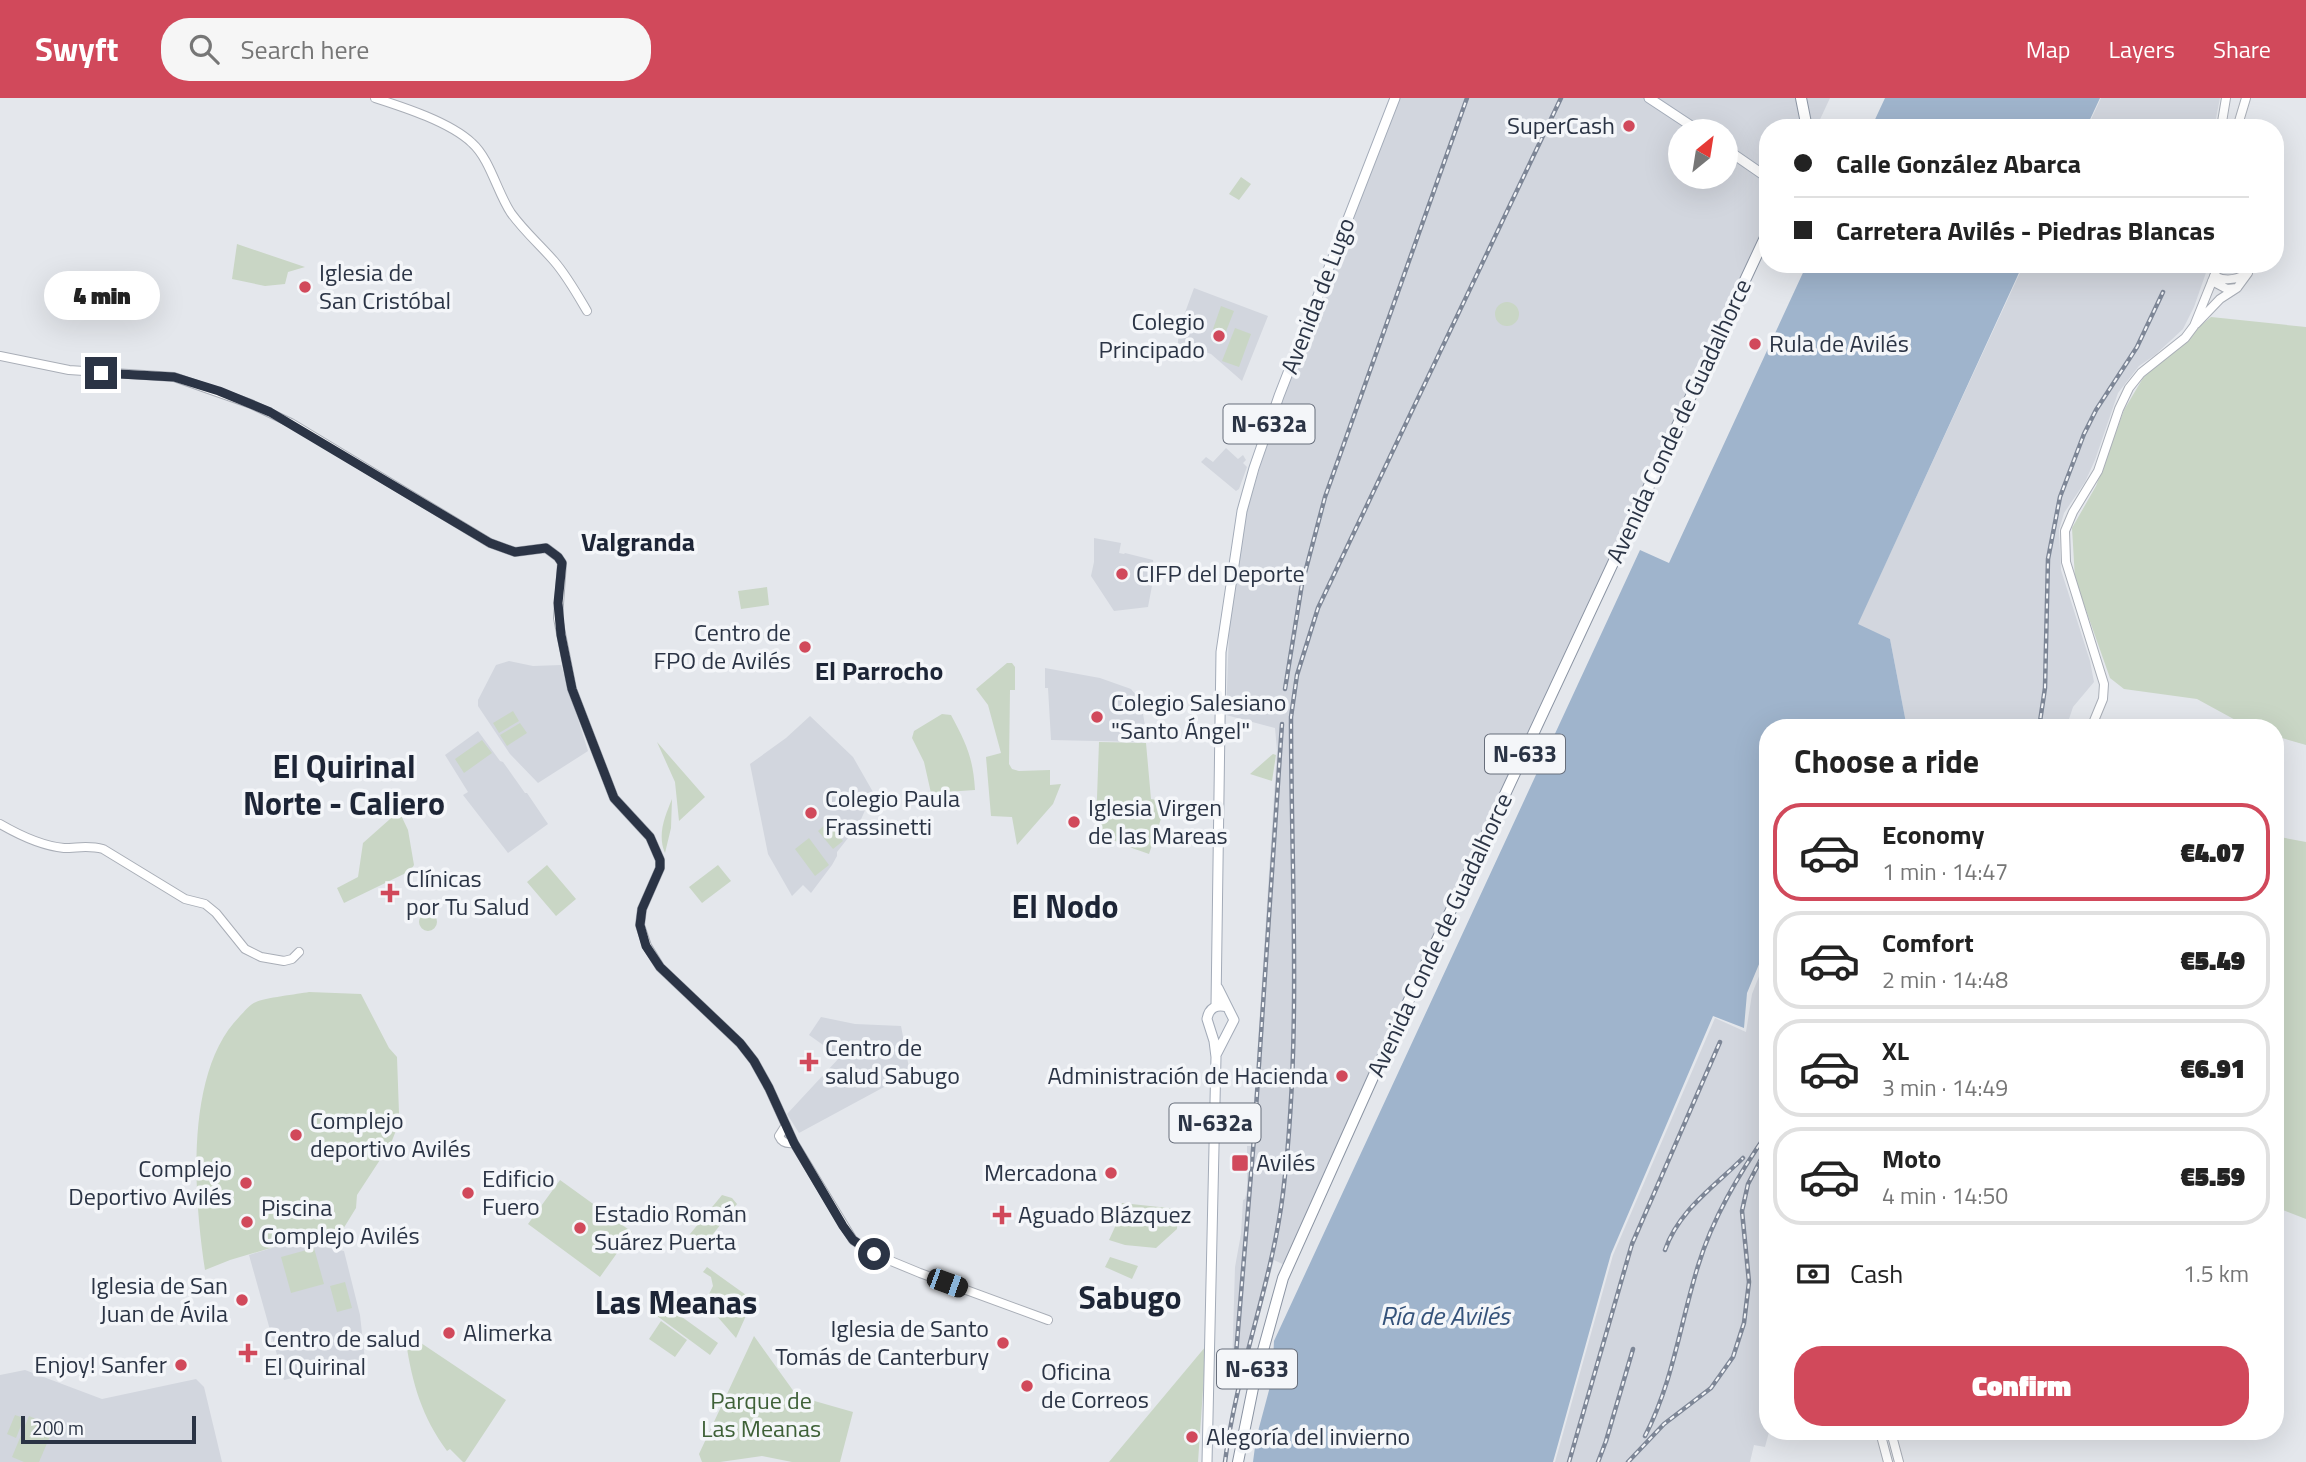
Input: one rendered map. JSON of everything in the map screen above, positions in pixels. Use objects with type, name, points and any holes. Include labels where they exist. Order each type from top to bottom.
[{"type":"highway","points":[[1801,98],[1805,119]]},
{"type":"highway","name":"Avenida Conde de Guadalhorce","points":[[1238,1462],[1254,1383],[1283,1278],[1402,1014],[1759,250]]},
{"type":"main road","name":"Avenida de Lugo","points":[[1222,1006],[1217,985],[1221,652],[1242,511],[1279,396],[1395,98]]},
{"type":"main road","points":[[1649,98],[1681,119]]},
{"type":"main road","points":[[1738,157],[1759,172]]},
{"type":"main road","name":"N-632a","points":[[1207,1462],[1216,1057],[1207,1016],[1222,1006],[1231,1010],[1234,1020],[1216,1057]]},
{"type":"main road","points":[[1210,1028],[1218,1033],[1227,1031]]},
{"type":"street","points":[[374,98],[429,118],[475,145],[485,159],[512,214],[566,277],[587,311]]},
{"type":"street","points":[[2223,119],[2227,98]]},
{"type":"street","points":[[2240,119],[2246,98]]},
{"type":"street","points":[[2194,326],[2215,273]]},
{"type":"street","points":[[2213,278],[2237,279],[2244,273]]},
{"type":"street","points":[[2095,719],[2103,699],[2104,684],[2066,562],[2065,531],[2073,512],[2098,471],[2129,388],[2141,373],[2185,338],[2220,299],[2237,288],[2246,273]]},
{"type":"street","points":[[2213,278],[2227,289],[2237,288]]},
{"type":"street","points":[[0,356],[69,370],[174,377],[219,391],[291,423],[490,543],[515,552],[546,548],[558,557],[562,569],[558,618],[572,689],[614,798],[650,837],[660,860],[660,868],[642,909],[640,925],[646,946],[660,967],[740,1043],[754,1061],[794,1143],[853,1240],[874,1254],[1048,1320]]},
{"type":"street","points":[[0,824],[49,846],[66,848],[91,845],[103,849],[185,899],[205,904],[245,948],[261,957],[284,961],[299,953]]},
{"type":"street","points":[[1882,1440],[1888,1462]]},
{"type":"street","points":[[1893,1440],[1899,1462]]},
{"type":"shaded area","points":[[1398,98],[1830,98],[1820,119],[1759,119],[1759,251],[1291,1268],[1274,1260],[1245,1370],[1232,1368],[1235,1267],[1243,1200],[1247,1190],[1247,1146],[1251,1146],[1252,1134],[1277,750],[1275,728],[1226,715],[1229,632],[1246,515],[1274,418]]},
{"type":"shaded area","points":[[2101,98],[2220,98],[2216,119],[2091,119]]},
{"type":"shaded area","points":[[2020,273],[2206,273],[2183,329],[2139,366],[2118,393],[2095,460],[2085,482],[2064,513],[2059,530],[2061,570],[2094,682],[2073,707],[2069,719],[1905,719],[1890,639],[1857,625]]},
{"type":"shaded area","name":"Colegio Principado","points":[[1194,288],[1268,316],[1242,381],[1211,354],[1178,343],[1179,329]]},
{"type":"shaded area","points":[[1226,448],[1238,459],[1243,455],[1246,460],[1243,463],[1247,467],[1236,491],[1201,462],[1206,457],[1213,462]]},
{"type":"shaded area","name":"CIFP del Deporte","points":[[1094,538],[1121,543],[1119,553],[1153,560],[1154,575],[1148,607],[1114,611],[1091,576]]},
{"type":"shaded area","points":[[509,661],[533,666],[561,665],[588,751],[538,783],[510,754],[478,706],[478,700],[496,665]]},
{"type":"shaded area","name":"Colegio Salesiano \"Santo Ángel\"","points":[[1045,668],[1100,678],[1131,689],[1141,701],[1147,739],[1141,742],[1051,740]]},
{"type":"shaded area","name":"Colegio Paula Frassinetti","points":[[810,716],[853,757],[873,792],[859,824],[811,893],[803,885],[792,896],[768,854],[750,764],[786,738]]},
{"type":"shaded area","points":[[478,731],[548,824],[508,853],[463,795],[468,792],[445,755]]},
{"type":"shaded area","points":[[1759,976],[1759,1440],[1767,1440],[1765,1447],[1754,1445],[1750,1462],[1555,1462],[1613,1255],[1715,1018],[1746,1032],[1752,994]]},
{"type":"shaded area","points":[[821,1017],[855,1024],[901,1026],[910,1073],[799,1133],[787,1114],[840,1057],[809,1035]]},
{"type":"shaded area","points":[[294,1241],[344,1251],[360,1315],[365,1360],[284,1380],[249,1255]]},
{"type":"shaded area","points":[[25,1370],[102,1399],[196,1379],[204,1387],[222,1462],[0,1462],[0,1375]]},
{"type":"green space","points":[[1241,177],[1251,184],[1239,200],[1229,194]]},
{"type":"green space","points":[[237,244],[305,267],[288,272],[285,284],[265,286],[232,279]]},
{"type":"green space","points":[[1507,302],[1516,305],[1519,314],[1516,323],[1507,326],[1498,323],[1495,314],[1498,305]]},
{"type":"green space","points":[[1221,306],[1234,311],[1225,334],[1213,329]]},
{"type":"green space","points":[[2211,317],[2306,327],[2306,745],[2284,739],[2284,719],[2234,719],[2197,699],[2124,689],[2110,678],[2075,579],[2072,528],[2096,486],[2124,410],[2143,378]]},
{"type":"green space","points":[[1235,328],[1251,334],[1239,367],[1222,361]]},
{"type":"green space","points":[[767,587],[769,605],[741,609],[738,591]]},
{"type":"green space","points":[[1007,663],[1012,663],[1015,667],[1015,690],[1010,690],[1009,764],[1012,769],[1019,771],[1050,770],[1050,785],[1061,784],[1053,804],[1017,845],[1012,817],[991,816],[986,757],[1001,753],[988,705],[976,689]]},
{"type":"green space","points":[[513,711],[519,721],[499,733],[493,723]]},
{"type":"green space","points":[[942,714],[951,715],[965,742],[973,768],[975,790],[931,793],[924,762],[912,738],[914,731]]},
{"type":"green space","points":[[520,723],[527,733],[507,746],[500,735]]},
{"type":"green space","points":[[482,740],[492,753],[464,773],[455,759]]},
{"type":"green space","points":[[657,742],[705,797],[679,821],[675,782]]},
{"type":"green space","points":[[1099,742],[1146,743],[1151,799],[1164,801],[1164,810],[1149,854],[1113,840],[1096,825]]},
{"type":"green space","points":[[1273,754],[1276,755],[1272,781],[1250,774]]},
{"type":"green space","points":[[672,799],[671,828],[665,853],[662,832]]},
{"type":"green space","points":[[399,811],[408,830],[414,865],[410,871],[344,903],[337,888],[358,877],[363,843]]},
{"type":"green space","points":[[828,822],[843,841],[833,849],[818,831]]},
{"type":"green space","points":[[809,838],[829,865],[815,876],[795,849]]},
{"type":"green space","points":[[2284,838],[2306,842],[2306,1219],[2284,1210]]},
{"type":"green space","points":[[547,865],[576,899],[556,916],[527,882]]},
{"type":"green space","points":[[718,865],[731,881],[702,903],[689,887]]},
{"type":"green space","points":[[428,913],[434,916],[437,922],[434,928],[428,931],[422,928],[419,922],[422,916]]},
{"type":"green space","name":"Complejo deportivo Avilés","points":[[309,992],[361,994],[389,1048],[397,1057],[397,1128],[391,1143],[357,1195],[356,1208],[337,1239],[325,1247],[294,1241],[205,1270],[196,1173],[201,1102],[209,1069],[222,1040],[252,1004]]},
{"type":"green space","name":"Estadio Román Suárez Puerta","points":[[560,1180],[632,1232],[600,1277],[528,1224]]},
{"type":"green space","points":[[722,1195],[732,1198],[737,1204],[705,1244],[694,1242],[690,1234]]},
{"type":"green space","points":[[1122,1203],[1178,1209],[1177,1229],[1156,1248],[1125,1245],[1109,1240],[1120,1216]]},
{"type":"green space","points":[[314,1248],[324,1284],[291,1293],[281,1257]]},
{"type":"green space","points":[[1110,1257],[1138,1266],[1132,1279],[1105,1267]]},
{"type":"green space","points":[[707,1267],[753,1300],[736,1338],[702,1299],[708,1296],[713,1286],[711,1277],[703,1272]]},
{"type":"green space","points":[[345,1282],[352,1308],[337,1312],[330,1286]]},
{"type":"green space","points":[[657,1299],[718,1343],[710,1355],[649,1310]]},
{"type":"green space","points":[[661,1321],[687,1340],[675,1357],[649,1339]]},
{"type":"green space","name":"Parque de Las Meanas","points":[[754,1336],[797,1396],[853,1412],[840,1462],[792,1462],[762,1456],[702,1462],[699,1454]]},
{"type":"green space","points":[[418,1341],[506,1400],[465,1462],[450,1449],[447,1451],[419,1399],[406,1342],[414,1348]]},
{"type":"green space","points":[[1206,1346],[1198,1462],[1109,1462]]},
{"type":"green space","points":[[15,1415],[24,1418],[16,1438],[7,1434]]},
{"type":"green space","points":[[29,1416],[54,1427],[39,1462],[24,1462],[12,1457]]},
{"type":"water","points":[[1885,98],[2100,98],[2090,119],[1875,119]]},
{"type":"water","name":"Ría de Avilés","points":[[1803,273],[2019,273],[1858,624],[1890,639],[1905,719],[1759,719],[1759,964],[1747,993],[1744,1028],[1713,1016],[1611,1254],[1553,1462],[1253,1462],[1256,1439],[1272,1379],[1274,1341],[1640,550],[1669,563]]},
{"type":"railway","points":[[1285,689],[1302,584],[1325,497],[1467,98]]},
{"type":"railway","points":[[1225,1462],[1237,1394],[1278,1227],[1289,1134],[1294,1015],[1291,717],[1297,675],[1318,608],[1561,98]]},
{"type":"railway","points":[[2040,719],[2045,688],[2048,559],[2060,497],[2096,410],[2137,347],[2163,292]]},
{"type":"railway","points":[[1235,1366],[1254,1138],[1282,724]]},
{"type":"railway","points":[[1569,1462],[1632,1244],[1720,1042]]},
{"type":"railway","points":[[1645,1436],[1663,1395],[1698,1266],[1711,1230],[1737,1180],[1759,1146]]},
{"type":"railway","points":[[1665,1250],[1688,1211],[1743,1158]]},
{"type":"railway","points":[[1628,1462],[1664,1424],[1711,1388],[1733,1357],[1744,1323],[1749,1282],[1742,1211],[1748,1184],[1759,1163]]},
{"type":"railway","points":[[1598,1462],[1633,1349]]},
{"type":"place","name":"SuperCash","points":[[1629,126]]},
{"type":"place","name":"Iglesia de San Cristóbal","points":[[305,287]]},
{"type":"place","name":"Colegio Principado","points":[[1219,336]]},
{"type":"place","name":"Rula de Avilés","points":[[1755,344]]},
{"type":"place","name":"CIFP del Deporte","points":[[1122,574]]},
{"type":"place","name":"Centro de FPO de Avilés","points":[[805,647]]},
{"type":"place","name":"Colegio Salesiano \"Santo Ángel\"","points":[[1097,717]]},
{"type":"place","name":"Colegio Paula Frassinetti","points":[[811,813]]},
{"type":"place","name":"Iglesia Virgen de las Mareas","points":[[1074,822]]},
{"type":"place","name":"Clínicas por Tu Salud","points":[[390,893]]},
{"type":"place","name":"Centro de salud Sabugo","points":[[809,1062]]},
{"type":"place","name":"Administración de Hacienda","points":[[1342,1076]]},
{"type":"place","name":"Complejo deportivo Avilés","points":[[296,1135]]},
{"type":"place","name":"Avilés","points":[[1240,1163]]},
{"type":"place","name":"Mercadona","points":[[1111,1173]]},
{"type":"place","name":"Complejo Deportivo Avilés","points":[[246,1183]]},
{"type":"place","name":"Edificio Fuero","points":[[468,1193]]},
{"type":"place","name":"Aguado Blázquez","points":[[1002,1215]]},
{"type":"place","name":"Piscina Complejo Avilés","points":[[247,1222]]},
{"type":"place","name":"Estadio Román Suárez Puerta","points":[[580,1228]]},
{"type":"place","name":"Iglesia de San Juan de Ávila","points":[[242,1300]]},
{"type":"place","name":"Alimerka","points":[[449,1333]]},
{"type":"place","name":"Iglesia de Santo Tomás de Canterbury","points":[[1003,1343]]},
{"type":"place","name":"Centro de salud El Quirinal","points":[[248,1353]]},
{"type":"place","name":"Enjoy! Sanfer","points":[[181,1365]]},
{"type":"place","name":"Oficina de Correos","points":[[1027,1386]]},
{"type":"place","name":"Alegoría del invierno","points":[[1192,1437]]},
{"type":"district","name":"Valgranda","points":[[638,542]]},
{"type":"district","name":"El Parrocho","points":[[879,671]]},
{"type":"district","name":"El Quirinal Norte - Caliero","points":[[344,786]]},
{"type":"district","name":"El Nodo","points":[[1065,907]]},
{"type":"district","name":"Sabugo","points":[[1130,1298]]},
{"type":"district","name":"Las Meanas","points":[[676,1303]]},
{"type":"route","points":[[101,373],[174,377],[219,391],[291,423],[490,543],[515,552],[546,548],[558,557],[562,569],[558,618],[572,689],[614,798],[650,837],[660,860],[660,868],[642,909],[640,925],[646,946],[660,967],[740,1043],[754,1061],[794,1143],[843,1226],[853,1240],[874,1254]]}]
